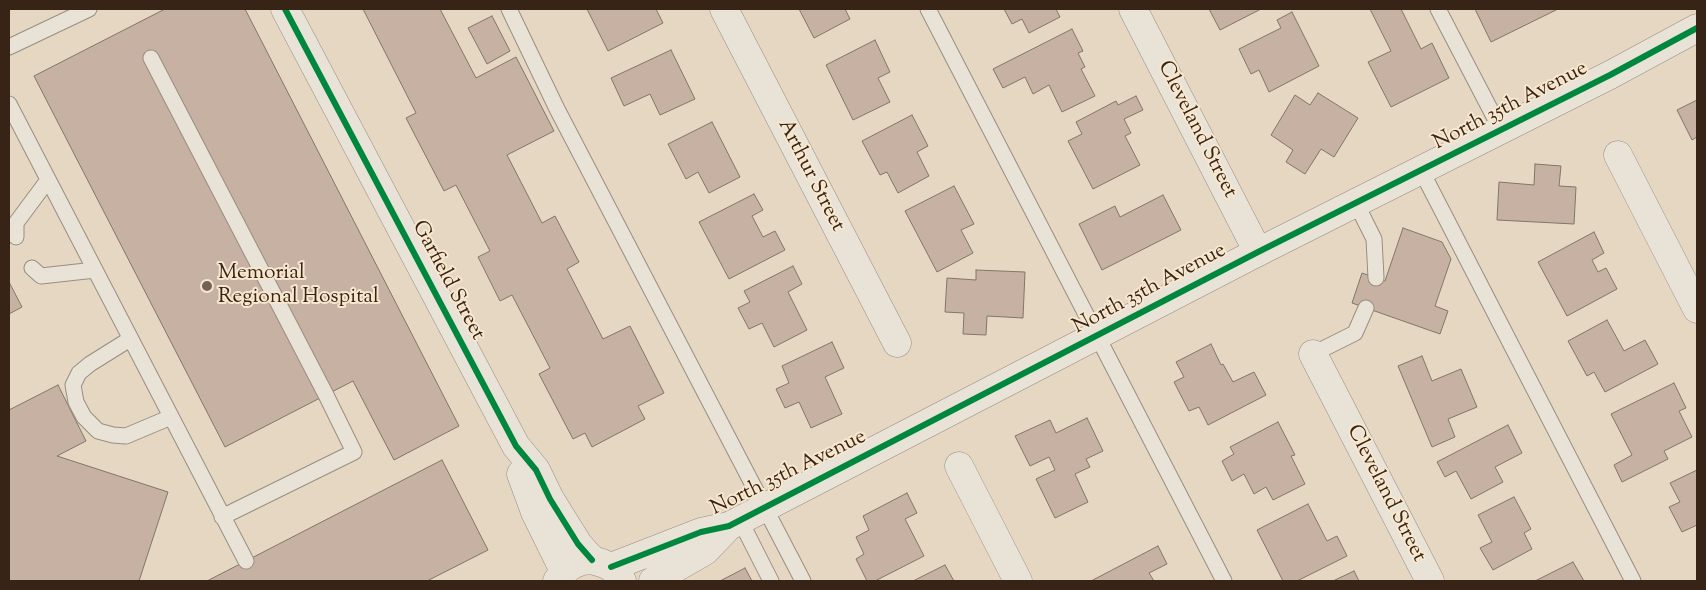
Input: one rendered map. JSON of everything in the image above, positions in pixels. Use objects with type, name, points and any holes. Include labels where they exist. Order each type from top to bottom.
[{"type":"street","name":"Garfield Street","points":[[285,9],[516,446],[536,470],[550,499],[578,544],[608,570]]},
{"type":"street","name":"Arthur Street","points":[[724,9],[897,343]]},
{"type":"street","name":"Cleveland Street","points":[[1133,9],[1258,252]]},
{"type":"street","name":"North 35th Avenue","points":[[561,576],[572,565],[582,561],[608,570],[701,532],[734,523],[1258,252],[1610,75],[1697,28]]},
{"type":"street","points":[[1618,155],[1697,309]]},
{"type":"street","name":"Cleveland Street","points":[[1313,354],[1430,581]]},
{"type":"street","name":"Garfield Street","points":[[516,446],[525,486],[561,576]]},
{"type":"street","points":[[959,466],[1018,581]]},
{"type":"street","name":"North 35th Avenue","points":[[653,581],[705,551],[734,523]]},
{"type":"lane","points":[[9,47],[90,9]]},
{"type":"lane","points":[[509,9],[558,109],[803,581]]},
{"type":"lane","points":[[928,9],[1224,581]]},
{"type":"lane","points":[[1438,9],[1500,130]]},
{"type":"lane","points":[[151,58],[354,452],[222,517]]},
{"type":"lane","points":[[9,104],[246,561]]},
{"type":"lane","points":[[1421,170],[1633,581]]},
{"type":"lane","points":[[16,237],[16,223],[48,180]]},
{"type":"lane","points":[[1356,203],[1374,240],[1376,278]]},
{"type":"lane","points":[[32,268],[41,276],[95,270]]},
{"type":"lane","points":[[1313,354],[1355,333],[1366,308]]},
{"type":"lane","points":[[130,339],[79,373],[73,385],[76,402],[84,417],[98,431],[113,435],[126,436],[171,417]]},
{"type":"lane","points":[[734,523],[772,581]]},
{"type":"building","points":[[165,9],[245,9],[459,426],[394,460],[353,381],[225,447],[34,76]]},
{"type":"building","points":[[363,9],[440,9],[476,78],[516,57],[554,131],[507,155],[542,223],[555,216],[579,262],[567,269],[603,339],[630,326],[664,393],[638,406],[645,419],[592,447],[585,433],[573,439],[539,374],[550,368],[512,295],[500,301],[478,257],[490,251],[456,185],[444,191],[406,118],[416,113]]},
{"type":"building","points":[[587,9],[656,9],[663,23],[608,51]]},
{"type":"building","points":[[799,9],[845,9],[850,19],[814,38]]},
{"type":"building","points":[[1004,9],[1056,9],[1060,17],[1029,33],[1022,19],[1012,24]]},
{"type":"building","points":[[1209,9],[1261,9],[1220,30]]},
{"type":"building","points":[[1370,9],[1401,9],[1421,49],[1432,43],[1449,78],[1391,107],[1368,62],[1391,51]]},
{"type":"building","points":[[1475,9],[1558,9],[1491,42]]},
{"type":"building","points":[[1292,12],[1319,66],[1269,92],[1259,70],[1251,74],[1239,49],[1281,28],[1277,20]]},
{"type":"building","points":[[492,16],[510,51],[487,64],[468,28]]},
{"type":"building","points":[[1072,29],[1083,51],[1078,53],[1085,67],[1081,69],[1095,96],[1062,112],[1049,85],[1033,94],[1025,77],[1003,88],[993,69]]},
{"type":"building","points":[[875,40],[890,72],[878,78],[890,102],[853,120],[826,65]]},
{"type":"building","points":[[671,50],[695,99],[660,115],[650,94],[624,106],[611,78]]},
{"type":"building","points":[[1318,93],[1358,118],[1334,157],[1321,149],[1305,174],[1286,162],[1293,150],[1271,135],[1295,95],[1310,105]]},
{"type":"building","points":[[1136,96],[1143,110],[1124,119],[1131,133],[1125,136],[1140,165],[1093,189],[1068,141],[1082,134],[1076,122],[1116,101],[1118,105]]},
{"type":"building","points":[[1697,100],[1697,137],[1692,140],[1677,110]]},
{"type":"building","points":[[912,115],[928,146],[917,152],[929,176],[898,193],[887,172],[880,175],[862,141]]},
{"type":"building","points":[[712,122],[740,177],[709,193],[698,172],[686,179],[668,144]]},
{"type":"building","points":[[1535,164],[1561,166],[1559,186],[1576,187],[1574,224],[1497,220],[1499,182],[1534,185]]},
{"type":"building","points":[[954,186],[974,224],[961,230],[973,253],[937,272],[905,211]]},
{"type":"building","points":[[754,194],[763,210],[752,216],[763,237],[775,231],[785,250],[729,279],[699,222]]},
{"type":"building","points":[[1163,195],[1181,230],[1102,270],[1079,224],[1115,206],[1120,217]]},
{"type":"building","points":[[1403,228],[1442,242],[1451,259],[1435,306],[1448,311],[1440,334],[1352,303],[1362,273],[1385,281]]},
{"type":"building","points":[[1594,232],[1604,253],[1592,260],[1598,272],[1606,268],[1617,289],[1567,316],[1538,262]]},
{"type":"building","points":[[793,266],[802,284],[788,292],[807,330],[774,347],[762,323],[749,329],[738,308],[750,302],[744,291]]},
{"type":"building","points":[[976,270],[1025,272],[1023,318],[987,316],[986,335],[963,334],[964,313],[945,312],[947,278],[976,280]]},
{"type":"building","points":[[9,282],[22,307],[9,314]]},
{"type":"building","points":[[1607,320],[1624,351],[1645,340],[1658,364],[1605,392],[1594,372],[1587,376],[1568,341]]},
{"type":"building","points":[[832,342],[844,368],[825,377],[842,414],[811,428],[799,402],[785,408],[776,389],[789,383],[782,366]]},
{"type":"building","points":[[1211,344],[1221,365],[1223,364],[1233,382],[1254,372],[1266,395],[1208,425],[1199,407],[1189,411],[1174,382],[1184,377],[1176,362]]},
{"type":"building","points":[[1422,356],[1432,381],[1461,369],[1477,407],[1448,419],[1455,437],[1432,447],[1398,366]]},
{"type":"building","points":[[1674,383],[1686,408],[1679,411],[1692,437],[1664,451],[1668,459],[1622,482],[1614,465],[1632,455],[1611,414]]},
{"type":"building","points":[[58,385],[86,441],[57,456],[168,492],[139,581],[9,581],[9,410]]},
{"type":"building","points":[[1087,418],[1103,451],[1086,459],[1090,467],[1075,474],[1088,502],[1055,518],[1036,479],[1055,470],[1049,457],[1030,466],[1015,436],[1050,420],[1056,433]]},
{"type":"building","points":[[1278,422],[1295,455],[1291,456],[1305,484],[1273,500],[1266,487],[1254,494],[1244,474],[1232,481],[1222,461],[1234,454],[1230,447]]},
{"type":"building","points":[[1508,425],[1522,453],[1495,467],[1503,482],[1471,499],[1456,471],[1445,477],[1437,462]]},
{"type":"building","points":[[442,460],[488,550],[427,581],[207,581]]},
{"type":"building","points":[[1697,470],[1697,525],[1682,532],[1669,507],[1680,502],[1670,483]]},
{"type":"building","points":[[907,493],[917,513],[905,519],[924,556],[875,581],[867,581],[856,559],[864,554],[856,537],[869,530],[863,516]]},
{"type":"building","points":[[1514,497],[1531,529],[1524,533],[1532,549],[1493,570],[1480,548],[1492,542],[1478,515]]},
{"type":"building","points":[[1308,504],[1327,541],[1337,536],[1347,556],[1297,581],[1283,581],[1257,530]]},
{"type":"building","points":[[1158,546],[1167,564],[1149,573],[1154,581],[1091,581]]},
{"type":"building","points":[[1573,562],[1584,581],[1535,581]]},
{"type":"building","points":[[945,565],[954,581],[913,581]]},
{"type":"building","points":[[745,568],[752,581],[720,581]]},
{"type":"building","points":[[1354,571],[1359,581],[1333,581]]},
{"type":"cycle path","points":[[285,9],[516,446],[536,470],[550,499],[578,544],[592,560]]},
{"type":"cycle path","points":[[611,567],[701,532],[729,526],[1258,252],[1610,75],[1697,28]]},
{"type":"place","name":"Memorial Regional Hospital","points":[[207,286]]}]
